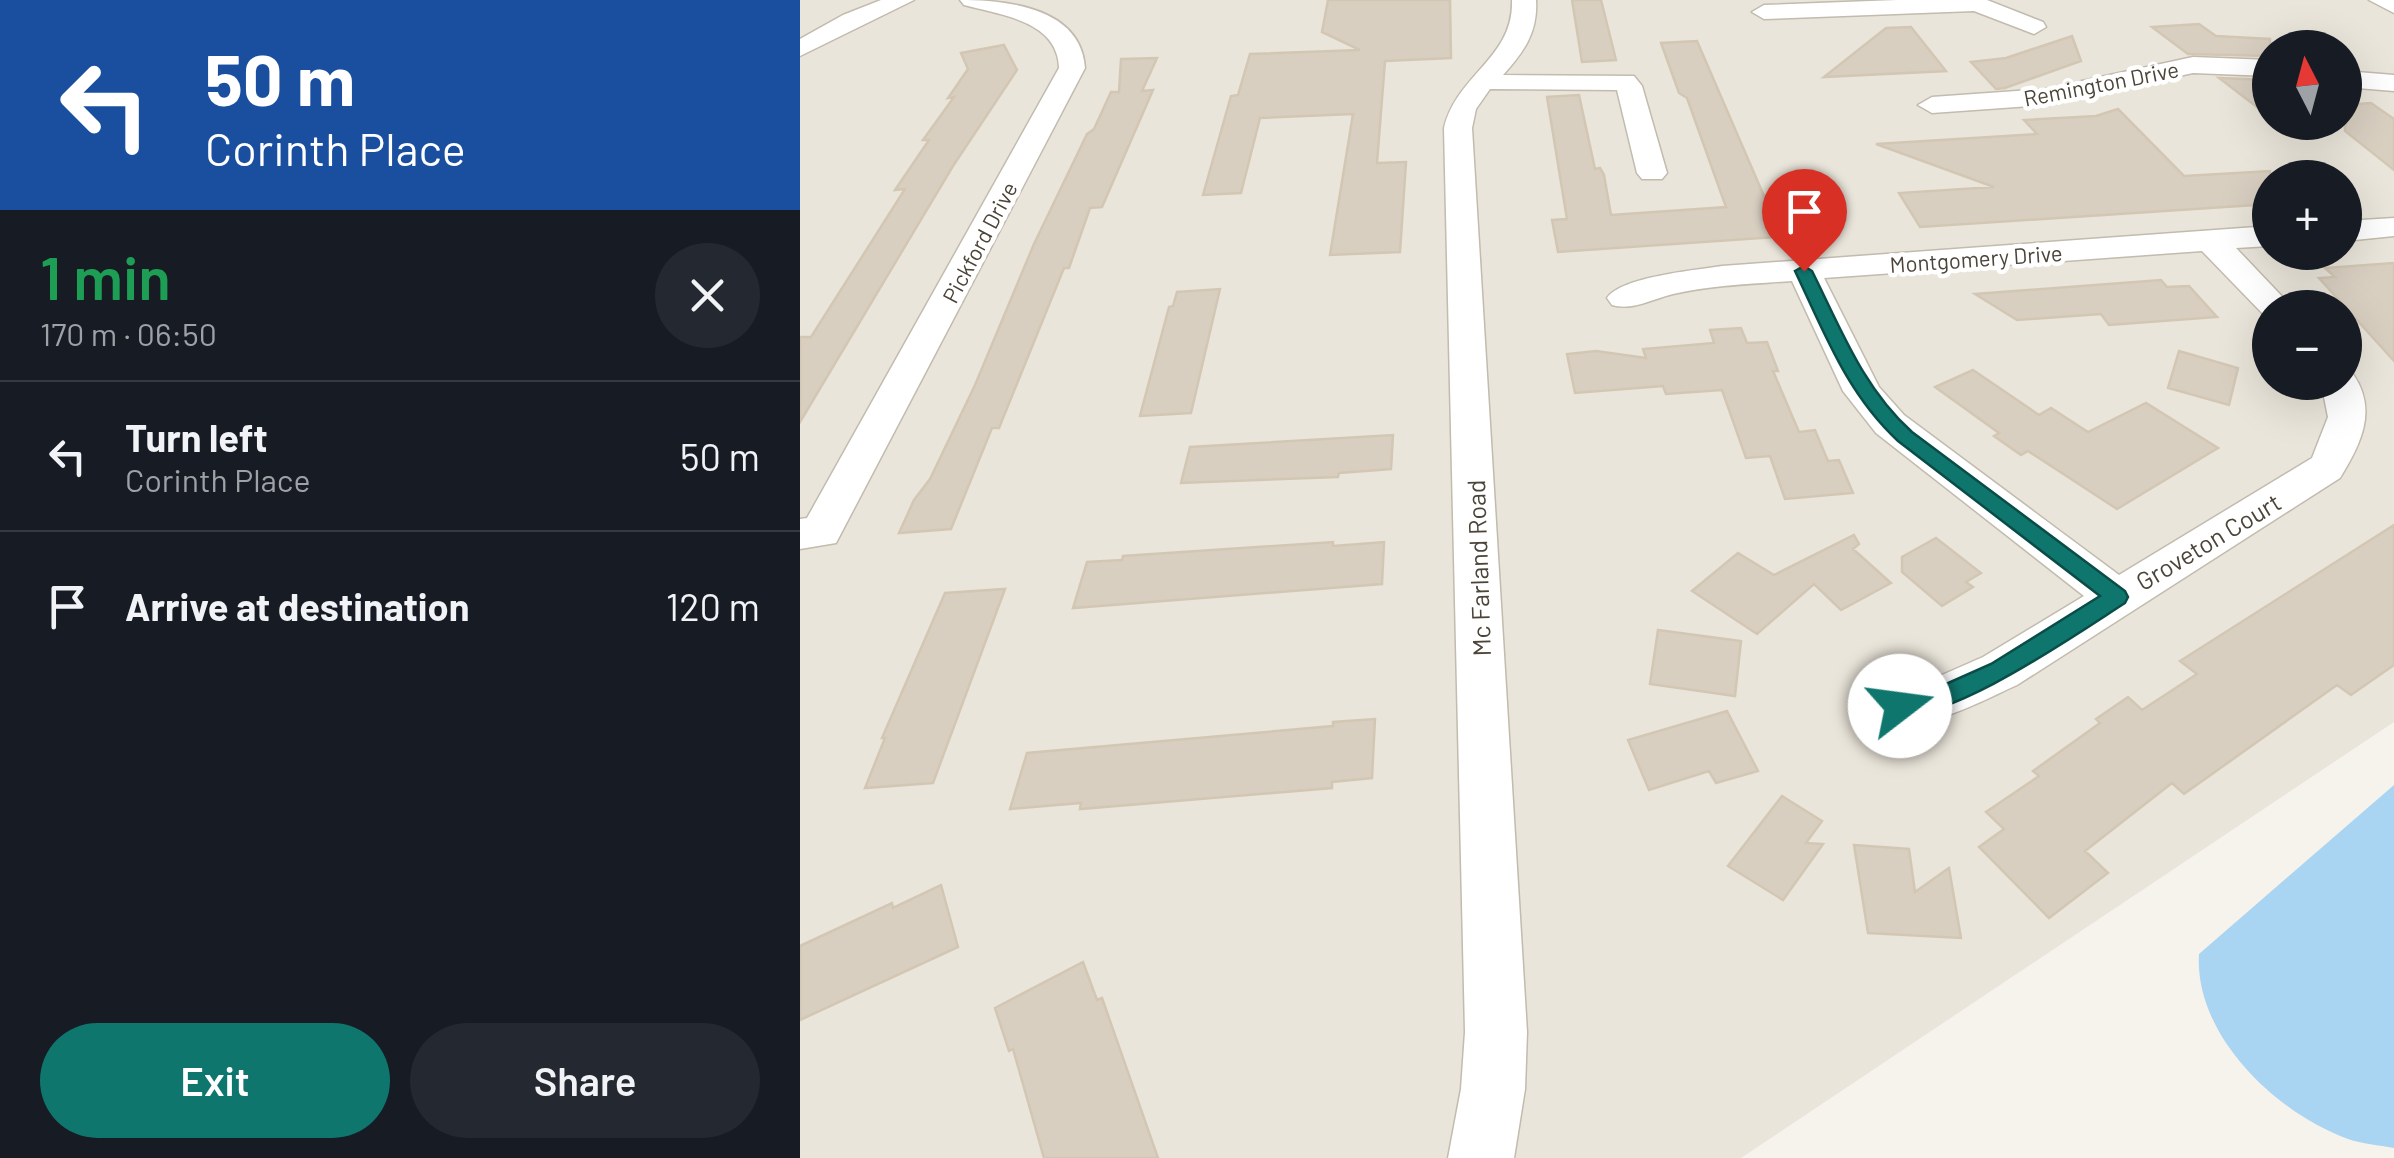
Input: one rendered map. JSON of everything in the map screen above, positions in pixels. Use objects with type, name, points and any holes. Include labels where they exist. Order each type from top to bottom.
[{"type":"street","points":[[800,49],[851,20],[902,0]]},
{"type":"street","name":"Pickford Drive","points":[[811,533],[1072,68],[1074,56],[1068,42],[1046,24],[972,0]]},
{"type":"street","name":"Mc Farland Road","points":[[1481,1158],[1493,1090],[1496,1032],[1458,128],[1466,99],[1517,42],[1525,20],[1524,0]]},
{"type":"street","points":[[2381,0],[2394,6]]},
{"type":"street","points":[[1764,12],[1971,2],[2034,27]]},
{"type":"street","name":"Remington Drive","points":[[1932,105],[2045,97],[2193,65],[2252,67]]},
{"type":"street","points":[[1482,80],[1528,84],[1625,82],[1652,173]]},
{"type":"street","points":[[2362,80],[2394,83]]},
{"type":"street","points":[[2362,230],[2394,227]]},
{"type":"street","name":"Montgomery Drive","points":[[1624,298],[1696,280],[2252,238]]},
{"type":"street","points":[[2211,241],[2259,290]]},
{"type":"street","points":[[1804,271],[1858,384],[1878,411],[1905,436],[2116,597]]},
{"type":"street","name":"Groveton Court","points":[[1900,706],[1952,692],[2000,671],[2326,468],[2340,449],[2347,430],[2346,400]]},
{"type":"shaded area","points":[[800,0],[2394,0],[2394,722],[1741,1158],[800,1158]]},
{"type":"water","points":[[2394,785],[2394,1148],[2353,1141],[2321,1127],[2268,1090],[2225,1041],[2210,1013],[2201,984],[2199,954]]},
{"type":"building","points":[[1328,0],[1450,0],[1451,58],[1385,61],[1377,163],[1406,162],[1400,252],[1330,255],[1353,114],[1260,118],[1241,193],[1203,195],[1231,96],[1238,95],[1250,54],[1360,50],[1322,32]]},
{"type":"building","points":[[1572,0],[1601,0],[1616,60],[1582,62]]},
{"type":"building","points":[[2199,24],[2216,36],[2252,38],[2252,56],[2188,54],[2152,27]]},
{"type":"building","points":[[1911,27],[1946,71],[1824,77],[1886,28]]},
{"type":"building","points":[[2072,36],[2081,61],[2005,88],[1996,89],[1971,62],[2006,58]]},
{"type":"building","points":[[1697,41],[1767,203],[1774,208],[1808,205],[1822,234],[1558,252],[1552,220],[1567,219],[1547,97],[1579,95],[1595,169],[1600,168],[1604,175],[1611,215],[1726,207],[1687,98],[1679,93],[1661,43]]},
{"type":"building","points":[[1004,45],[1017,70],[953,166],[800,422],[800,337],[811,337],[905,189],[895,190],[929,140],[923,140],[954,97],[948,98],[968,69],[961,53]]},
{"type":"building","points":[[1157,58],[1142,91],[1153,90],[1102,207],[1090,208],[1069,268],[1064,268],[999,428],[992,428],[951,529],[899,533],[975,385],[1034,244],[1087,134],[1094,129],[1111,92],[1119,92],[1121,59]]},
{"type":"building","points":[[2219,78],[2252,79],[2252,103]]},
{"type":"building","points":[[2371,103],[2394,119],[2394,170],[2356,140],[2362,140],[2362,104]]},
{"type":"building","points":[[2118,109],[2184,176],[2252,172],[2252,205],[1920,227],[1899,193],[1994,187],[1876,144],[2037,134],[2024,120],[2096,116]]},
{"type":"building","points":[[2394,263],[2394,361],[2362,326],[2362,290],[2330,290],[2319,278],[2335,277],[2327,270],[2362,270],[2362,265]]},
{"type":"building","points":[[2161,280],[2167,287],[2189,286],[2217,317],[2109,325],[2101,314],[2017,320],[1975,294]]},
{"type":"building","points":[[1220,289],[1191,413],[1140,416],[1169,307],[1173,306],[1177,292]]},
{"type":"building","points":[[1741,328],[1747,343],[1767,342],[1778,371],[1773,371],[1799,432],[1815,430],[1828,461],[1839,460],[1853,493],[1785,499],[1770,456],[1746,458],[1722,390],[1666,394],[1663,386],[1575,393],[1567,354],[1596,351],[1646,358],[1643,349],[1714,343],[1710,330]]},
{"type":"building","points":[[2179,351],[2238,368],[2229,405],[2168,388]]},
{"type":"building","points":[[1973,370],[2039,415],[2051,408],[2088,432],[2146,403],[2218,448],[2117,509],[2028,451],[2021,455],[1994,436],[1999,433],[1935,387]]},
{"type":"building","points":[[1393,435],[1391,469],[1339,473],[1338,477],[1181,483],[1190,447]]},
{"type":"building","points":[[2394,525],[2394,665],[2351,695],[2337,685],[2184,794],[2172,783],[2085,851],[2108,873],[2049,918],[1979,847],[2004,829],[1986,812],[2039,776],[2033,771],[2100,723],[2096,719],[2128,697],[2142,710],[2197,674],[2180,661]]},
{"type":"building","points":[[1854,535],[1859,544],[1853,549],[1891,583],[1841,610],[1814,584],[1757,634],[1692,591],[1738,553],[1774,575]]},
{"type":"building","points":[[1936,538],[1981,573],[1966,582],[1973,587],[1942,606],[1902,572],[1902,557]]},
{"type":"building","points":[[1333,542],[1333,546],[1384,542],[1382,584],[1073,608],[1087,562],[1122,560],[1123,556]]},
{"type":"building","points":[[1005,589],[933,783],[865,788],[882,738],[945,593]]},
{"type":"building","points":[[1658,630],[1741,641],[1735,696],[1650,684]]},
{"type":"building","points":[[1727,711],[1758,771],[1716,783],[1709,771],[1649,790],[1628,740]]},
{"type":"building","points":[[1375,719],[1372,778],[1332,782],[1332,788],[1080,809],[1081,803],[1010,809],[1027,753]]},
{"type":"building","points":[[1782,796],[1822,821],[1806,843],[1823,844],[1783,900],[1728,866]]},
{"type":"building","points":[[1854,845],[1909,849],[1915,892],[1949,868],[1961,938],[1868,933]]},
{"type":"building","points":[[941,885],[958,947],[800,1020],[800,946]]},
{"type":"building","points":[[1083,962],[1097,1000],[1102,998],[1158,1158],[1044,1158],[1013,1049],[1009,1051],[995,1008]]},
{"type":"route","points":[[1804,271],[1858,384],[1890,424],[2116,597],[2000,671],[1952,692],[1900,706]]}]
